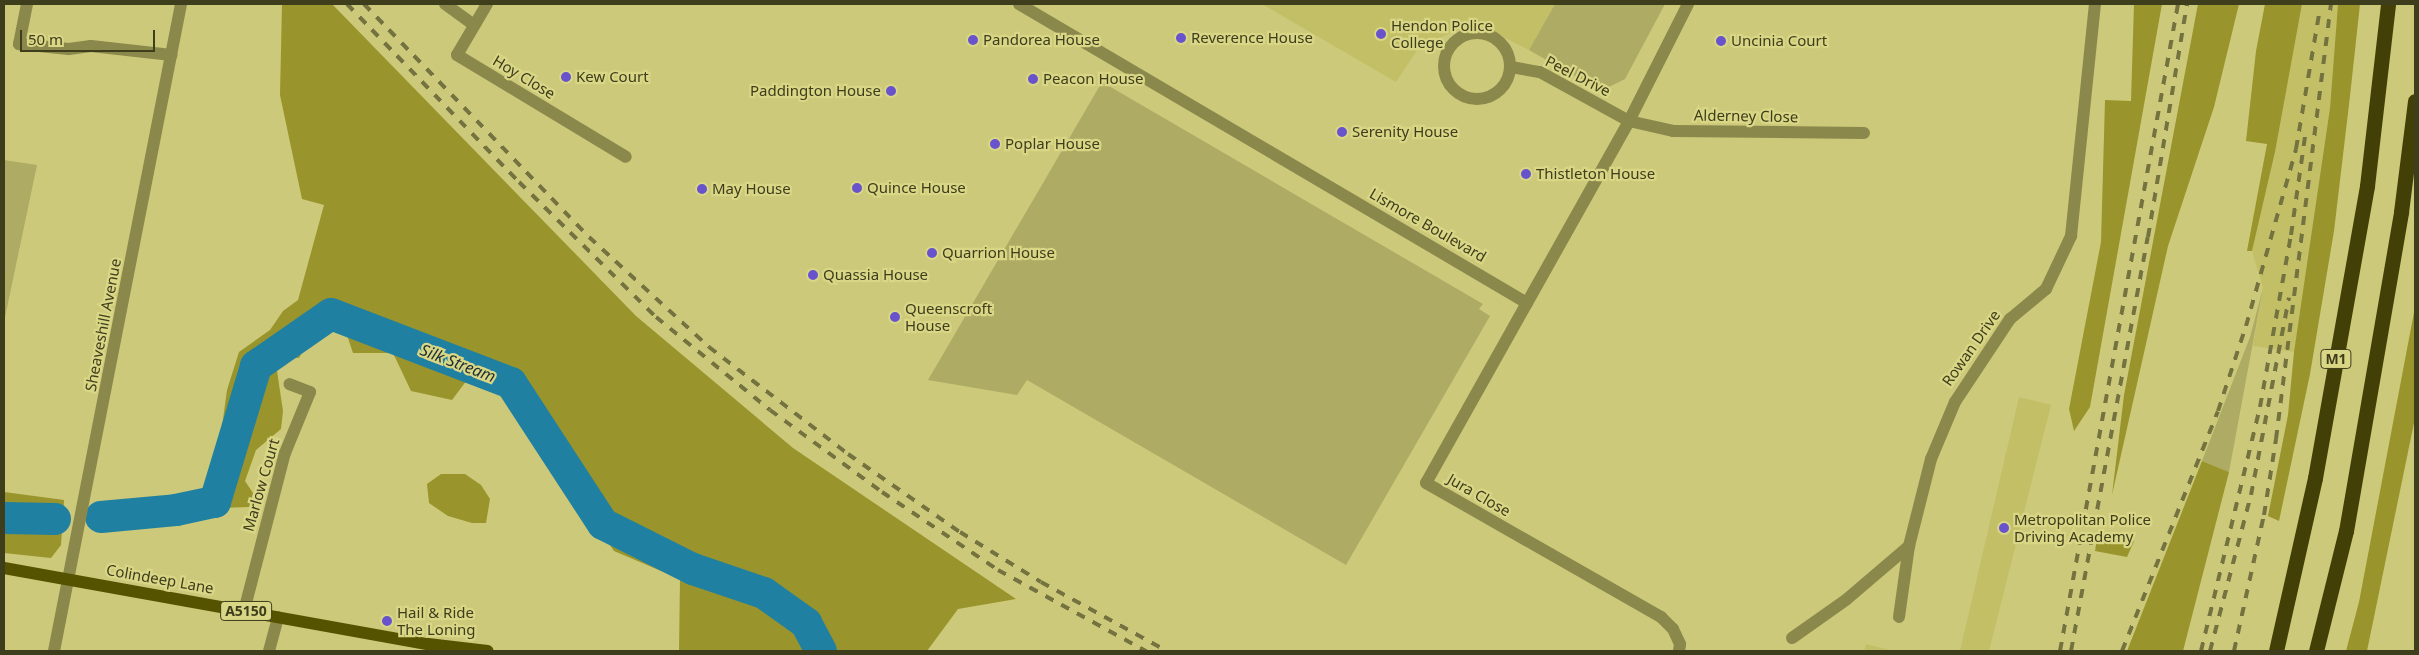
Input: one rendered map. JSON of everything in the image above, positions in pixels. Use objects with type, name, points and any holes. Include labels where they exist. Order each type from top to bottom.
[{"type":"highway","name":"M1","points":[[2276,651],[2327,410],[2367,186],[2388,4]]},
{"type":"highway","name":"M1","points":[[2316,651],[2346,531],[2401,212],[2415,100]]},
{"type":"main road","name":"Colindeep Lane","points":[[4,568],[470,650],[488,651]]},
{"type":"street","points":[[27,4],[19,44],[69,49],[91,46],[171,55]]},
{"type":"street","name":"Sheaveshill Avenue","points":[[54,651],[182,4]]},
{"type":"street","points":[[445,4],[474,25]]},
{"type":"street","name":"Hoy Close","points":[[487,4],[457,55],[626,157]]},
{"type":"street","name":"Lismore Boulevard","points":[[1019,4],[1528,303]]},
{"type":"street","points":[[1528,303],[1629,121],[1688,4]]},
{"type":"street","name":"Rowan Drive","points":[[1899,617],[1909,546],[1931,459],[1955,402],[2010,319],[2046,289],[2071,236],[2095,4]]},
{"type":"street","points":[[1477,33],[1497,40],[1509,56],[1510,67],[1501,90],[1476,100],[1459,94],[1452,88],[1444,63],[1457,40],[1477,33]]},
{"type":"street","name":"Peel Drive","points":[[1510,67],[1540,72],[1629,121]]},
{"type":"street","name":"Alderney Close","points":[[1629,121],[1673,131],[1864,133]]},
{"type":"street","name":"Jura Close","points":[[1528,303],[1426,483],[1661,617],[1673,629],[1680,644],[1679,651]]},
{"type":"street","name":"Marlow Court","points":[[244,611],[285,452],[310,392],[289,384]]},
{"type":"street","points":[[1792,638],[1847,598],[1909,546]]},
{"type":"street","points":[[269,651],[278,617]]},
{"type":"shaded area","points":[[282,4],[332,4],[636,316],[793,448],[1016,599],[958,609],[927,651],[679,651],[680,579],[614,551],[522,414],[498,383],[470,376],[452,400],[411,391],[393,353],[353,353],[345,329],[313,331],[299,358],[285,357],[277,371],[283,411],[281,429],[256,450],[245,481],[253,493],[249,507],[220,508],[191,519],[213,492],[227,390],[239,352],[270,330],[283,311],[298,300],[324,205],[302,199],[280,95]]},
{"type":"shaded area","name":"Hendon Police College","points":[[1262,4],[1555,4],[1529,50],[1475,23],[1420,46],[1396,82]]},
{"type":"shaded area","points":[[1555,4],[1665,4],[1625,79],[1601,91],[1529,50]]},
{"type":"shaded area","points":[[2134,4],[2162,4],[2090,407],[2074,431],[2069,409],[2101,242],[2105,100],[2131,101]]},
{"type":"shaded area","points":[[2198,4],[2239,4],[2214,107],[2168,246],[2112,495],[2124,395]]},
{"type":"shaded area","points":[[2265,4],[2302,4],[2275,152],[2252,251],[2247,251],[2267,144],[2246,141],[2256,51]]},
{"type":"shaded area","points":[[2302,4],[2338,4],[2330,108],[2294,352],[2253,346],[2263,288],[2252,251],[2275,152]]},
{"type":"shaded area","points":[[2338,4],[2360,4],[2350,96],[2334,231],[2310,374],[2279,521],[2268,516],[2288,415],[2294,352],[2330,108]]},
{"type":"shaded area","points":[[1102,82],[1483,304],[1479,309],[1490,316],[1346,565],[1027,380],[1017,395],[928,380]]},
{"type":"shaded area","points":[[4,160],[37,165],[4,322]]},
{"type":"shaded area","points":[[2263,288],[2229,472],[2202,461],[2250,337]]},
{"type":"shaded area","points":[[2415,307],[2415,418],[2367,651],[2346,651],[2359,602]]},
{"type":"shaded area","name":"Metropolitan Police Driving Academy","points":[[2019,397],[2051,405],[1989,651],[1960,651]]},
{"type":"shaded area","points":[[2202,461],[2229,472],[2183,651],[2127,651]]},
{"type":"shaded area","points":[[441,474],[465,474],[481,485],[490,499],[486,523],[472,523],[448,516],[429,503],[427,484]]},
{"type":"shaded area","points":[[4,492],[64,500],[61,545],[51,558],[4,553]]},
{"type":"shaded area","points":[[2098,532],[2134,541],[2127,557],[2095,551]]},
{"type":"shaded area","points":[[1866,644],[1894,651],[1864,651]]},
{"type":"waterway","name":"Silk Stream","points":[[101,517],[176,510],[215,502],[256,366],[331,314],[511,383],[603,524],[693,569],[764,593],[806,623],[821,651]]},
{"type":"waterway","name":"Silk Stream","points":[[4,518],[55,519]]},
{"type":"railway","points":[[347,4],[519,182],[656,317],[770,410],[882,492],[998,570],[1146,651]]},
{"type":"railway","points":[[364,4],[589,237],[709,347],[848,454],[960,532],[1041,582],[1167,651]]},
{"type":"railway","points":[[2060,651],[2178,4]]},
{"type":"railway","points":[[2071,651],[2148,237],[2187,4]]},
{"type":"railway","points":[[2234,651],[2264,515],[2276,439],[2331,4]]},
{"type":"railway","points":[[2122,651],[2218,411],[2246,326],[2296,149],[2320,9]]},
{"type":"railway","points":[[2201,651],[2260,407],[2291,235],[2306,130]]},
{"type":"railway","points":[[2210,651],[2251,495],[2289,298]]},
{"type":"place","name":"Hendon Police College","points":[[1381,34]]},
{"type":"place","name":"Reverence House","points":[[1181,38]]},
{"type":"place","name":"Pandorea House","points":[[973,40]]},
{"type":"place","name":"Uncinia Court","points":[[1721,41]]},
{"type":"place","name":"Kew Court","points":[[566,77]]},
{"type":"place","name":"Peacon House","points":[[1033,79]]},
{"type":"place","name":"Paddington House","points":[[891,91]]},
{"type":"place","name":"Serenity House","points":[[1342,132]]},
{"type":"place","name":"Poplar House","points":[[995,144]]},
{"type":"place","name":"Thistleton House","points":[[1526,174]]},
{"type":"place","name":"Quince House","points":[[857,188]]},
{"type":"place","name":"May House","points":[[702,189]]},
{"type":"place","name":"Quarrion House","points":[[932,253]]},
{"type":"place","name":"Quassia House","points":[[813,275]]},
{"type":"place","name":"Queenscroft House","points":[[895,317]]},
{"type":"place","name":"Metropolitan Police Driving Academy","points":[[2004,528]]},
{"type":"place","name":"Hail & Ride The Loning","points":[[387,621]]}]
